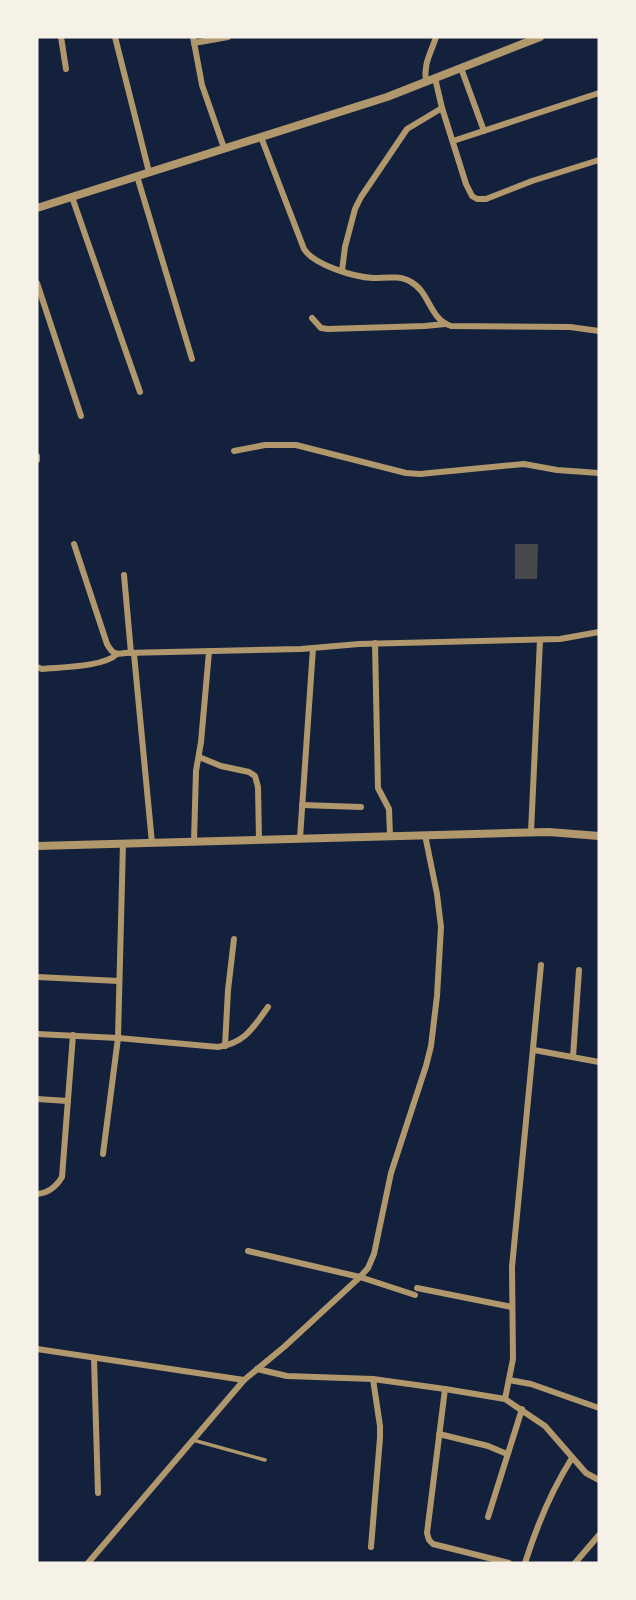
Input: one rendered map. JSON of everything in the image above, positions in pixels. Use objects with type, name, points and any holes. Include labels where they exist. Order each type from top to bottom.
[{"type":"street","points":[[61,37],[66,69]]},
{"type":"street","points":[[115,37],[149,172]]},
{"type":"street","points":[[224,148],[202,85],[193,40],[228,37]]},
{"type":"street","points":[[426,82],[425,62],[436,37]]},
{"type":"street","points":[[37,208],[387,97],[540,37]]},
{"type":"street","points":[[461,68],[484,131]]},
{"type":"street","points":[[435,78],[469,191],[477,199],[486,199],[599,160]]},
{"type":"street","points":[[453,141],[599,93]]},
{"type":"street","points":[[341,271],[355,209],[366,189],[407,129],[442,108]]},
{"type":"street","points":[[261,137],[304,249],[312,257],[357,276],[401,278],[411,282],[427,298],[433,312],[445,324]]},
{"type":"street","points":[[137,176],[192,359]]},
{"type":"street","points":[[72,197],[140,392]]},
{"type":"street","points":[[37,283],[82,416]]},
{"type":"street","points":[[312,318],[321,328],[328,329],[445,324],[570,327],[599,331]]},
{"type":"street","points":[[234,451],[265,445],[296,445],[406,473],[420,474],[524,464],[599,473]]},
{"type":"street","points":[[74,544],[107,644],[112,653],[117,654],[313,648],[375,643],[560,639],[599,632]]},
{"type":"street","points":[[124,575],[152,843]]},
{"type":"street","points":[[531,832],[540,639]]},
{"type":"street","points":[[375,643],[379,788],[388,810],[390,836]]},
{"type":"street","points":[[300,838],[313,648]]},
{"type":"street","points":[[194,841],[195,784],[209,652]]},
{"type":"street","points":[[37,667],[42,669],[100,663],[111,660],[117,654]]},
{"type":"street","points":[[199,757],[255,776],[258,787],[258,840]]},
{"type":"street","points":[[302,805],[361,807]]},
{"type":"street","points":[[37,846],[549,831],[599,836]]},
{"type":"street","points":[[88,1563],[244,1380],[284,1347],[368,1268],[374,1254],[391,1173],[431,1046],[441,927],[425,835]]},
{"type":"street","points":[[103,1154],[118,1038],[123,844]]},
{"type":"street","points":[[225,1046],[226,1002],[234,939]]},
{"type":"street","points":[[505,1399],[513,1345],[512,1267],[541,965]]},
{"type":"street","points":[[573,1057],[579,970]]},
{"type":"street","points":[[37,977],[119,981]]},
{"type":"street","points":[[37,1034],[225,1046],[249,1034],[268,1007]]},
{"type":"street","points":[[37,1194],[50,1191],[62,1177],[73,1035]]},
{"type":"street","points":[[534,1050],[599,1062]]},
{"type":"street","points":[[37,1099],[68,1101]]},
{"type":"street","points":[[248,1251],[416,1292],[512,1307]]},
{"type":"street","points":[[37,1349],[244,1380]]},
{"type":"street","points":[[94,1358],[98,1493]]},
{"type":"street","points":[[257,1369],[287,1376],[373,1379],[505,1399],[550,1430],[586,1474],[599,1480]]},
{"type":"street","points":[[371,1547],[380,1438],[373,1379]]},
{"type":"street","points":[[509,1380],[531,1384],[599,1408]]},
{"type":"street","points":[[444,1389],[427,1533],[429,1540],[433,1544],[509,1563]]},
{"type":"street","points":[[488,1517],[522,1409]]},
{"type":"street","points":[[439,1434],[488,1446],[507,1454]]},
{"type":"street","points":[[525,1563],[537,1525],[552,1491],[572,1458]]},
{"type":"street","points":[[575,1563],[599,1535]]},
{"type":"lane","points":[[193,1440],[265,1460]]},
{"type":"building","points":[[515,544],[538,544],[537,579],[515,579]]}]
